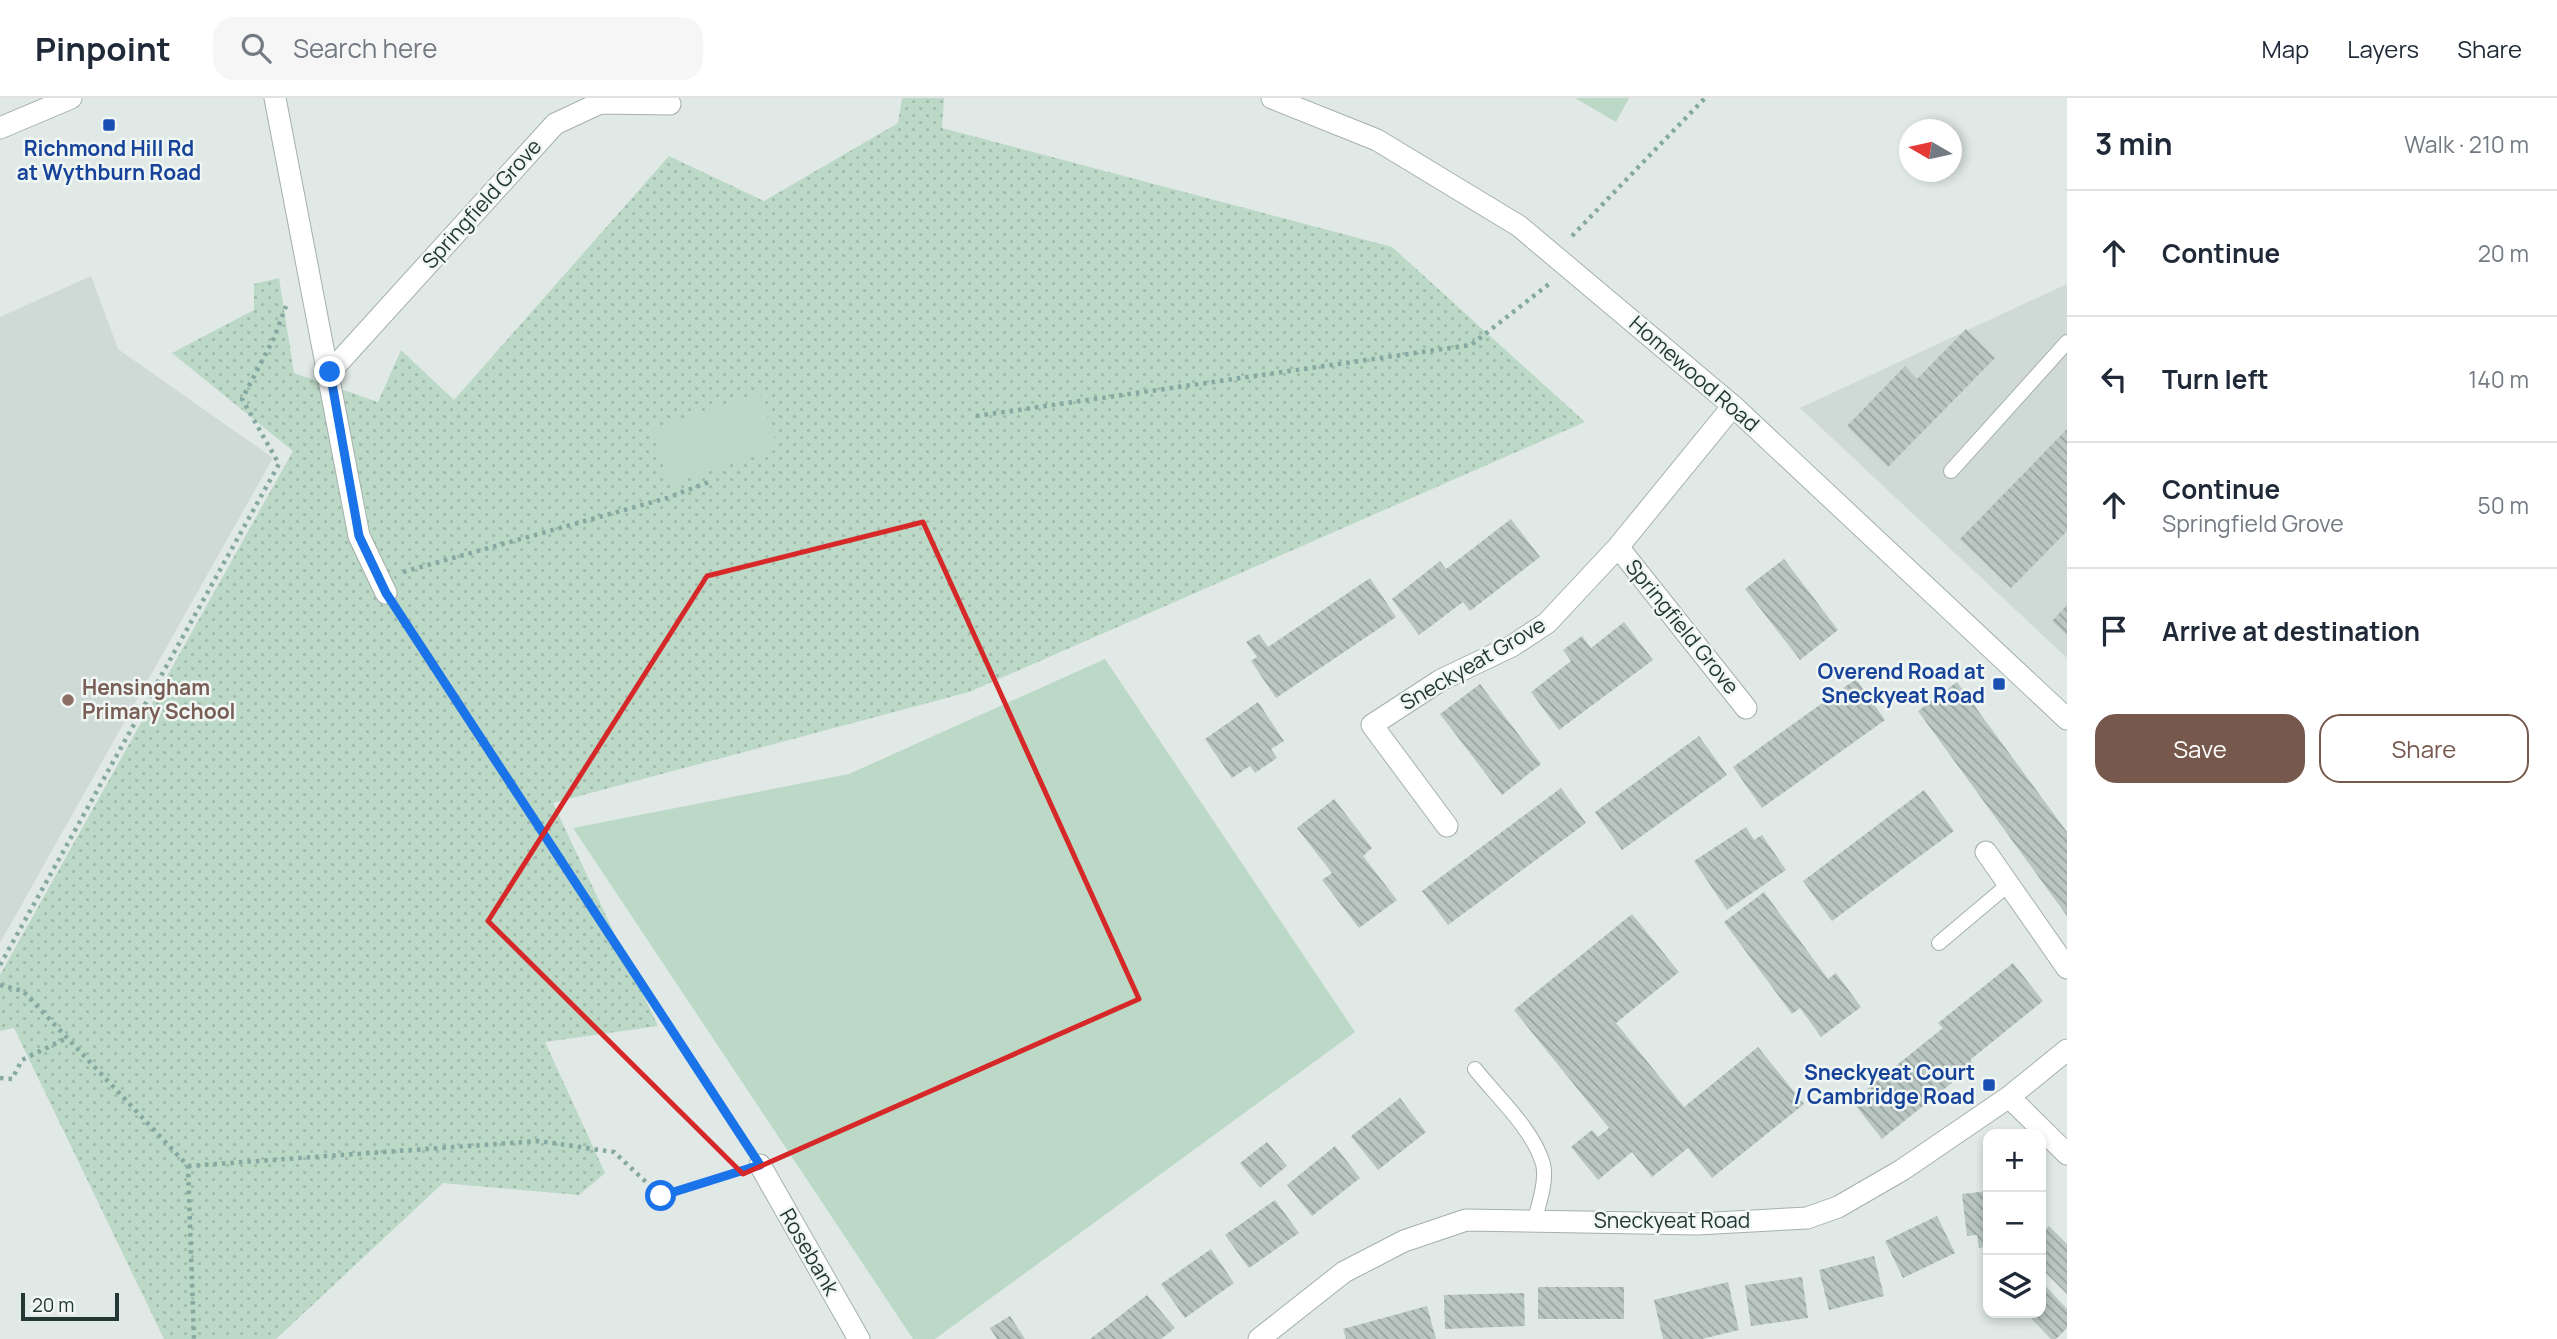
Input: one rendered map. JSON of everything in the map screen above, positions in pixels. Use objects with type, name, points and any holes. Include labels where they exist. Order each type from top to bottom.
[{"type":"street","points":[[0,128],[71,98]]},
{"type":"street","points":[[275,98],[330,372],[359,536],[382,586]]},
{"type":"street","name":"Homewood Road","points":[[1272,98],[1377,140],[1519,226],[1733,406],[2067,719]]},
{"type":"street","name":"Springfield Grove","points":[[330,372],[555,124],[600,103],[670,104]]},
{"type":"street","name":"Sneckyeat Grove","points":[[1447,826],[1372,725],[1441,680],[1512,646],[1547,623],[1618,547],[1733,406]]},
{"type":"street","name":"Springfield Grove","points":[[1618,547],[1746,708]]},
{"type":"street","points":[[1986,852],[2067,968]]},
{"type":"street","name":"Sneckyeat Road","points":[[1259,1339],[1344,1272],[1404,1241],[1466,1220],[1535,1219],[1697,1224],[1807,1218],[1838,1207],[1902,1170],[2009,1097],[2067,1050]]},
{"type":"street","points":[[2009,1097],[2067,1154]]},
{"type":"street","name":"Rosebank","points":[[760,1165],[859,1339]]},
{"type":"lane","points":[[1951,471],[2067,342]]},
{"type":"lane","points":[[1939,943],[2009,884]]},
{"type":"lane","points":[[1475,1069],[1527,1135],[1543,1165],[1542,1192],[1535,1219]]},
{"type":"path","points":[[976,416],[1471,345],[1561,262],[1705,98]]},
{"type":"path","points":[[0,965],[279,464],[242,399],[274,338],[288,302]]},
{"type":"path","points":[[188,1166],[538,1141],[614,1152],[661,1196],[760,1165],[382,586],[667,498],[709,482]]},
{"type":"path","points":[[0,985],[23,991],[188,1166],[194,1339]]},
{"type":"path","points":[[0,1078],[12,1079],[22,1060],[67,1038]]},
{"type":"highlighted area","points":[[923,522],[1139,999],[743,1174],[488,921],[707,576]]},
{"type":"shaded area","name":"Hensingham Primary School","points":[[91,276],[118,349],[273,458],[0,943],[0,317]]},
{"type":"shaded area","points":[[2067,284],[2067,658],[1800,408]]},
{"type":"green space","points":[[902,98],[944,98],[942,128],[1392,247],[1585,422],[969,692],[553,803],[658,1026],[545,1042],[605,1173],[579,1195],[443,1183],[276,1339],[164,1339],[14,1028],[0,1031],[0,975],[293,451],[172,353],[254,310],[254,284],[279,278],[294,373],[378,402],[401,350],[454,400],[669,156],[764,201],[898,123]]},
{"type":"green space","points":[[1575,98],[1629,98],[1616,122]]},
{"type":"green space","points":[[760,394],[778,449],[670,483],[652,428]]},
{"type":"green space","points":[[1105,659],[1355,1032],[935,1339],[913,1339],[573,828],[849,774]]},
{"type":"building","points":[[1966,329],[1995,358],[1888,467],[1847,426],[1905,366],[1917,379]]},
{"type":"building","points":[[2067,429],[2067,531],[2011,588],[1960,539]]},
{"type":"building","points":[[1511,519],[1540,557],[1470,611],[1463,602],[1419,635],[1392,599],[1440,561],[1446,569]]},
{"type":"building","points":[[1784,559],[1838,630],[1800,660],[1745,589]]},
{"type":"building","points":[[1370,578],[1396,617],[1276,698],[1251,661],[1257,657],[1246,642],[1259,634],[1268,647]]},
{"type":"building","points":[[2067,605],[2067,635],[2052,621]]},
{"type":"building","points":[[1624,622],[1653,660],[1559,730],[1531,692],[1571,661],[1563,650],[1582,636],[1591,648]]},
{"type":"building","points":[[1856,679],[1885,720],[1762,808],[1733,767]]},
{"type":"building","points":[[1957,682],[2067,832],[2067,916],[1918,711]]},
{"type":"building","points":[[1480,684],[1541,764],[1502,795],[1440,714]]},
{"type":"building","points":[[1258,702],[1284,741],[1271,749],[1277,758],[1255,773],[1250,766],[1232,778],[1205,739]]},
{"type":"building","points":[[1699,736],[1727,775],[1622,850],[1595,812]]},
{"type":"building","points":[[1561,788],[1586,823],[1448,925],[1422,891]]},
{"type":"building","points":[[1924,790],[1954,831],[1832,921],[1803,881]]},
{"type":"building","points":[[1334,799],[1372,848],[1363,856],[1397,900],[1359,928],[1322,880],[1332,873],[1297,828]]},
{"type":"building","points":[[1746,827],[1754,840],[1762,835],[1786,870],[1727,910],[1694,861]]},
{"type":"building","points":[[1764,892],[1828,979],[1836,973],[1861,1007],[1821,1037],[1800,1008],[1792,1014],[1724,922]]},
{"type":"building","points":[[1632,914],[1679,972],[1616,1023],[1684,1107],[1758,1047],[1804,1104],[1712,1178],[1688,1148],[1652,1177],[1632,1152],[1598,1180],[1571,1147],[1592,1130],[1598,1137],[1609,1128],[1514,1010]]},
{"type":"building","points":[[2013,963],[2043,1001],[1970,1060],[1974,1065],[1882,1139],[1852,1101],[1943,1028],[1938,1023]]},
{"type":"building","points":[[1400,1098],[1426,1132],[1378,1170],[1351,1136]]},
{"type":"building","points":[[1267,1142],[1287,1166],[1260,1188],[1240,1163]]},
{"type":"building","points":[[1335,1146],[1360,1178],[1312,1216],[1287,1185]]},
{"type":"building","points":[[1983,1192],[1983,1247],[1979,1248],[1977,1235],[1967,1236],[1962,1194]]},
{"type":"building","points":[[1275,1200],[1299,1233],[1249,1268],[1225,1235]]},
{"type":"building","points":[[1937,1216],[1955,1253],[1903,1278],[1885,1241]]},
{"type":"building","points":[[2049,1226],[2067,1244],[2067,1294],[2046,1273],[2046,1229]]},
{"type":"building","points":[[1211,1249],[1234,1283],[1185,1318],[1161,1284]]},
{"type":"building","points":[[1874,1256],[1884,1296],[1829,1310],[1819,1270]]},
{"type":"building","points":[[1802,1277],[1808,1318],[1751,1326],[1745,1285]]},
{"type":"building","points":[[1728,1282],[1739,1330],[1702,1339],[1663,1339],[1654,1300]]},
{"type":"building","points":[[2046,1286],[2067,1309],[2067,1328],[2056,1339],[2051,1339],[2031,1318],[2046,1318]]},
{"type":"building","points":[[1538,1287],[1624,1287],[1624,1319],[1538,1319]]},
{"type":"building","points":[[1524,1293],[1525,1326],[1445,1329],[1444,1295]]},
{"type":"building","points":[[1147,1295],[1175,1328],[1161,1339],[1090,1339]]},
{"type":"building","points":[[1427,1306],[1436,1339],[1346,1339],[1343,1329]]},
{"type":"building","points":[[1010,1316],[1025,1339],[997,1339],[990,1328]]},
{"type":"place","name":"Richmond Hill Rd at Wythburn Road","points":[[109,125]]},
{"type":"place","name":"Overend Road at Sneckyeat Road","points":[[1999,684]]},
{"type":"place","name":"Hensingham Primary School","points":[[68,700]]},
{"type":"place","name":"Sneckyeat Court / Cambridge Road","points":[[1989,1085]]},
{"type":"route","points":[[330,372],[359,536],[386,593],[760,1165],[661,1196]]}]
